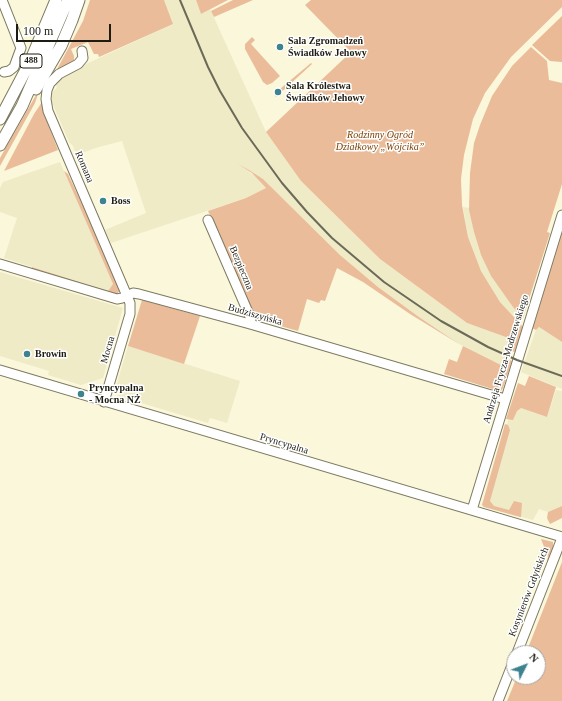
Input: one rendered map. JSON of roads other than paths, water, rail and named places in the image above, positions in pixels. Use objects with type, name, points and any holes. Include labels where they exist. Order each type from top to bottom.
[{"type":"main road","name":"488","points":[[0,119],[30,62],[56,0]]},
{"type":"main road","name":"488","points":[[0,146],[22,106],[68,0]]},
{"type":"main road","points":[[22,106],[34,92],[61,46],[72,20],[78,0]]},
{"type":"street","points":[[2,0],[21,48],[14,67],[9,71],[4,72]]},
{"type":"street","name":"Romana","points":[[82,51],[83,58],[78,64],[59,74],[50,83],[46,95],[47,107],[129,300]]},
{"type":"street","name":"Andrzeja Frycza-Modrzewskiego","points":[[472,510],[562,216]]},
{"type":"street","name":"Bezpieczna","points":[[208,220],[251,319],[250,324]]},
{"type":"street","name":"Budziszyńska","points":[[0,264],[117,299],[129,300],[133,293],[139,294],[250,324],[505,399]]},
{"type":"street","name":"Mocna","points":[[104,402],[130,314],[129,300]]},
{"type":"street","name":"Pryncypalna","points":[[0,370],[562,538]]},
{"type":"street","name":"Kosynierów Gdyńskich","points":[[520,645],[562,538]]},
{"type":"street","points":[[498,701],[506,680]]},
{"type":"railway","points":[[180,0],[208,67],[220,91],[242,128],[282,183],[332,238],[384,282],[441,321],[488,347],[517,360],[562,376]]},
{"type":"place","name":"Sala Zgromadzeń Świadków Jehowy","points":[[280,47]]},
{"type":"place","name":"Sala Królestwa Świadków Jehowy","points":[[278,92]]},
{"type":"place","name":"Boss","points":[[103,201]]},
{"type":"place","name":"Browin","points":[[27,354]]},
{"type":"place","name":"Pryncypalna - Mocna NŻ","points":[[81,394]]},
{"type":"park label","name":"Rodzinny Ogród Działkowy „Wójcika”","points":[[380,140]]}]
